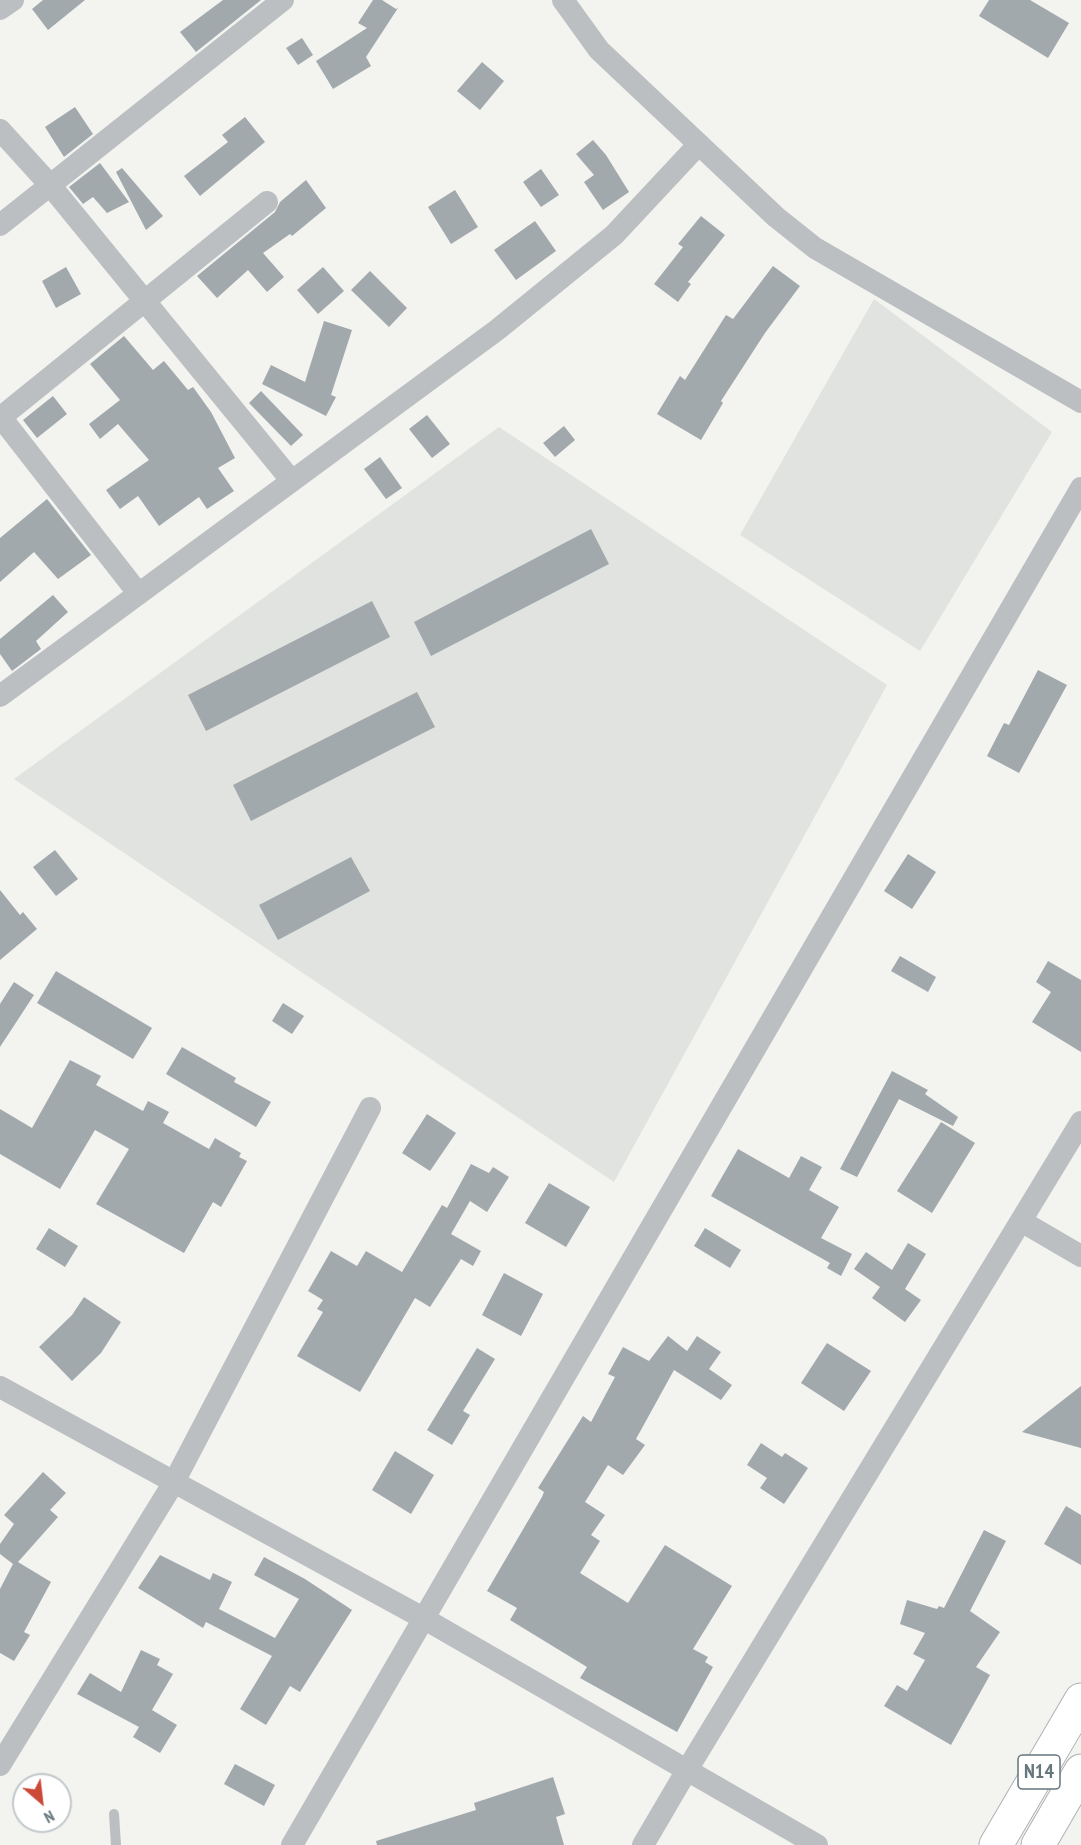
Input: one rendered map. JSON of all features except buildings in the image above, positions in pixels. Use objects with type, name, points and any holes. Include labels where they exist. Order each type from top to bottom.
[{"type":"main road","name":"N14","points":[[996,1845],[1081,1700]]},
{"type":"main road","name":"N14","points":[[1038,1845],[1081,1771]]},
{"type":"street","points":[[0,9],[13,0]]},
{"type":"street","points":[[0,225],[283,0]]},
{"type":"street","points":[[563,0],[598,50],[776,217],[815,248],[1081,402]]},
{"type":"street","points":[[0,130],[50,185],[291,480]]},
{"type":"street","points":[[0,696],[497,330],[614,235],[699,144]]},
{"type":"street","points":[[138,593],[0,418],[267,202]]},
{"type":"street","points":[[292,1845],[1081,488]]},
{"type":"street","points":[[0,1765],[174,1482],[370,1108]]},
{"type":"street","points":[[644,1845],[687,1770],[1081,1122]]},
{"type":"street","points":[[1021,1221],[1081,1256]]},
{"type":"street","points":[[0,1387],[423,1618],[817,1845]]},
{"type":"lane","points":[[114,1814],[116,1845]]},
{"type":"shaded area","points":[[874,299],[1052,432],[920,651],[740,535]]},
{"type":"shaded area","points":[[499,427],[887,685],[614,1182],[14,779]]}]
